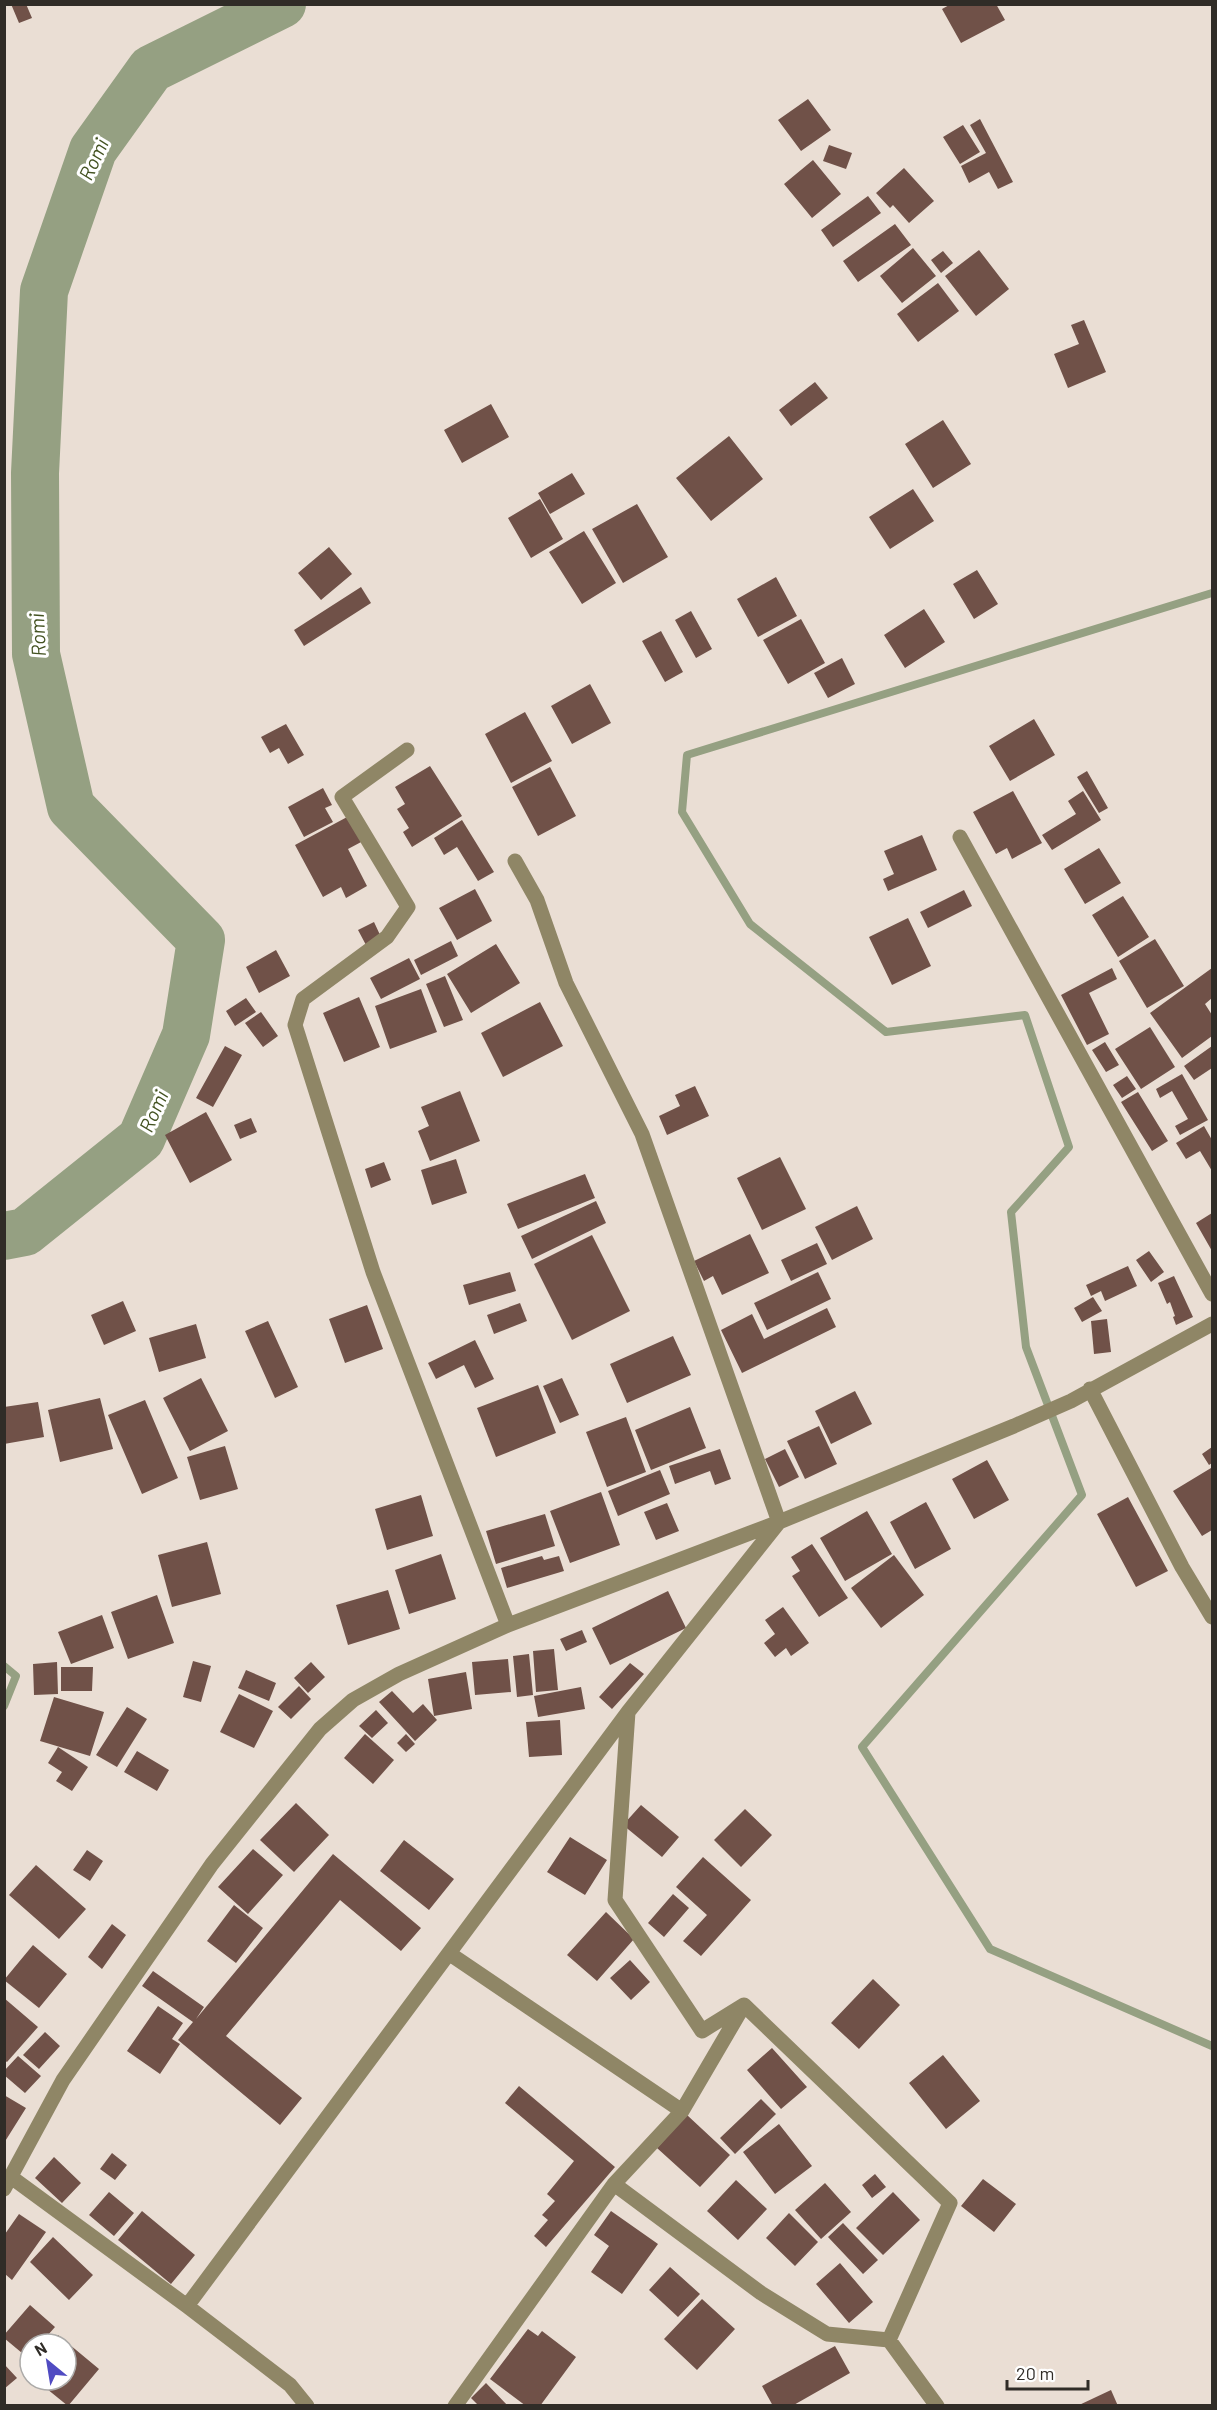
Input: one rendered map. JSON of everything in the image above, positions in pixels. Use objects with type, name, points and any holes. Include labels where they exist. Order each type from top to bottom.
[{"type":"street","points":[[407,750],[342,797],[408,907],[387,937],[303,999],[295,1025],[373,1272],[508,1624]]},
{"type":"street","points":[[960,837],[1212,1294]]},
{"type":"street","points":[[516,861],[537,900],[566,983],[642,1134],[779,1522]]},
{"type":"street","points":[[307,2406],[290,2385],[187,2306],[8,2183],[63,2080],[212,1864],[320,1729],[352,1700],[371,1689],[508,1624],[779,1522],[1014,1426],[1071,1401],[1212,1324]]},
{"type":"street","points":[[1090,1389],[1182,1567],[1212,1617]]},
{"type":"street","points":[[187,2306],[628,1712],[779,1522]]},
{"type":"street","points":[[628,1712],[615,1900],[702,2031],[744,2004]]},
{"type":"street","points":[[450,1954],[682,2111]]},
{"type":"street","points":[[455,2406],[615,2184],[682,2111],[744,2004]]},
{"type":"street","points":[[744,2004],[950,2203],[889,2340]]},
{"type":"street","points":[[615,2184],[761,2293],[827,2334],[889,2340],[937,2406]]},
{"type":"building","points":[[11,4],[26,4],[32,18],[19,23]]},
{"type":"building","points":[[951,4],[996,4],[1005,20],[961,43],[942,9]]},
{"type":"building","points":[[808,99],[831,130],[801,151],[778,120]]},
{"type":"building","points":[[980,119],[1013,182],[998,189],[989,172],[969,183],[961,166],[986,153],[970,125]]},
{"type":"building","points":[[963,125],[980,152],[960,164],[943,137]]},
{"type":"building","points":[[829,145],[852,153],[846,169],[823,161]]},
{"type":"building","points":[[813,160],[841,194],[812,218],[784,184]]},
{"type":"building","points":[[904,168],[934,201],[909,223],[893,205],[890,208],[876,193]]},
{"type":"building","points":[[868,196],[881,213],[833,247],[821,230]]},
{"type":"building","points":[[895,224],[911,245],[858,282],[843,261]]},
{"type":"building","points":[[913,248],[936,276],[902,303],[880,276]]},
{"type":"building","points":[[979,250],[1009,289],[976,316],[945,276]]},
{"type":"building","points":[[943,251],[953,263],[941,273],[931,260]]},
{"type":"building","points":[[938,283],[959,311],[918,342],[897,314]]},
{"type":"building","points":[[1084,320],[1106,372],[1068,388],[1054,354],[1079,344],[1071,325]]},
{"type":"building","points":[[815,382],[828,398],[791,426],[779,410]]},
{"type":"building","points":[[491,404],[509,437],[462,463],[444,430]]},
{"type":"building","points":[[943,420],[971,464],[933,488],[905,444]]},
{"type":"building","points":[[729,436],[763,479],[711,521],[676,478]]},
{"type":"building","points":[[572,473],[585,494],[550,514],[538,493]]},
{"type":"building","points":[[913,489],[934,521],[890,549],[869,517]]},
{"type":"building","points":[[540,499],[563,539],[531,558],[508,518]]},
{"type":"building","points":[[637,504],[668,557],[623,583],[592,529]]},
{"type":"building","points":[[584,531],[616,583],[582,604],[549,552]]},
{"type":"building","points":[[329,547],[352,574],[321,600],[298,573]]},
{"type":"building","points":[[977,570],[998,604],[974,619],[953,584]]},
{"type":"building","points":[[776,577],[797,616],[758,637],[737,599]]},
{"type":"building","points":[[361,587],[371,603],[304,646],[294,630]]},
{"type":"building","points":[[924,609],[945,642],[905,668],[884,635]]},
{"type":"building","points":[[691,611],[712,649],[696,658],[675,620]]},
{"type":"building","points":[[801,619],[825,663],[788,684],[763,640]]},
{"type":"building","points":[[661,631],[683,672],[665,682],[642,641]]},
{"type":"building","points":[[842,658],[855,684],[828,698],[814,673]]},
{"type":"building","points":[[590,684],[611,723],[572,744],[551,706]]},
{"type":"building","points":[[525,712],[552,761],[511,783],[485,734]]},
{"type":"building","points":[[1034,719],[1055,755],[1010,781],[989,746]]},
{"type":"building","points":[[286,724],[304,755],[288,764],[279,748],[270,753],[261,737]]},
{"type":"building","points":[[430,766],[462,816],[412,847],[403,832],[409,828],[397,809],[405,804],[395,787]]},
{"type":"building","points":[[550,767],[576,816],[538,836],[512,787]]},
{"type":"building","points":[[1087,771],[1108,808],[1099,813],[1077,777]]},
{"type":"building","points":[[323,788],[332,805],[325,808],[333,822],[304,837],[288,807]]},
{"type":"building","points":[[1013,791],[1042,843],[1012,859],[1007,848],[996,854],[973,812]]},
{"type":"building","points":[[1083,791],[1101,820],[1052,850],[1042,835],[1076,814],[1068,801]]},
{"type":"building","points":[[349,816],[363,841],[348,849],[367,886],[346,898],[341,887],[323,897],[295,845]]},
{"type":"building","points":[[462,820],[494,872],[478,881],[457,847],[444,855],[434,838]]},
{"type":"building","points":[[922,835],[937,870],[888,891],[883,879],[894,874],[884,851]]},
{"type":"building","points":[[1099,848],[1121,883],[1085,904],[1064,869]]},
{"type":"building","points":[[475,889],[492,921],[457,940],[439,908]]},
{"type":"building","points":[[964,890],[972,906],[928,928],[920,912]]},
{"type":"building","points":[[1123,896],[1149,937],[1118,957],[1092,915]]},
{"type":"building","points":[[908,918],[931,966],[892,985],[869,937]]},
{"type":"building","points":[[374,922],[381,937],[366,945],[358,930]]},
{"type":"building","points":[[1155,939],[1184,986],[1147,1008],[1119,961]]},
{"type":"building","points":[[451,941],[458,956],[421,975],[414,960]]},
{"type":"building","points":[[496,944],[520,983],[471,1013],[447,974]]},
{"type":"building","points":[[276,950],[290,976],[259,993],[246,967]]},
{"type":"building","points":[[409,958],[420,979],[381,999],[370,978]]},
{"type":"building","points":[[1112,968],[1117,979],[1089,993],[1109,1034],[1087,1045],[1061,995]]},
{"type":"building","points":[[1212,968],[1212,998],[1205,1004],[1212,1015],[1212,1036],[1182,1058],[1150,1013]]},
{"type":"building","points":[[445,976],[463,1020],[444,1027],[426,984]]},
{"type":"building","points":[[421,989],[437,1032],[390,1049],[375,1006]]},
{"type":"building","points":[[359,997],[380,1047],[344,1062],[323,1013]]},
{"type":"building","points":[[246,998],[256,1012],[235,1026],[226,1011]]},
{"type":"building","points":[[540,1002],[563,1046],[503,1077],[481,1033]]},
{"type":"building","points":[[261,1012],[278,1036],[263,1047],[245,1023]]},
{"type":"building","points":[[1150,1027],[1175,1067],[1141,1089],[1115,1049]]},
{"type":"building","points":[[1105,1042],[1119,1065],[1106,1072],[1092,1050]]},
{"type":"building","points":[[225,1046],[242,1055],[213,1107],[196,1098]]},
{"type":"building","points":[[1212,1046],[1212,1068],[1194,1080],[1184,1066]]},
{"type":"building","points":[[1182,1074],[1208,1120],[1180,1135],[1175,1126],[1188,1119],[1172,1091],[1160,1098],[1156,1089]]},
{"type":"building","points":[[1127,1076],[1136,1089],[1122,1098],[1113,1085]]},
{"type":"building","points":[[695,1086],[709,1116],[667,1135],[659,1116],[680,1106],[675,1095]]},
{"type":"building","points":[[460,1091],[480,1141],[430,1161],[418,1131],[429,1126],[421,1107]]},
{"type":"building","points":[[1138,1092],[1168,1141],[1152,1151],[1121,1102]]},
{"type":"building","points":[[206,1112],[232,1160],[190,1183],[165,1135]]},
{"type":"building","points":[[251,1118],[257,1132],[240,1139],[234,1125]]},
{"type":"building","points":[[1204,1126],[1212,1140],[1212,1171],[1200,1151],[1186,1159],[1176,1143]]},
{"type":"building","points":[[780,1157],[806,1209],[762,1230],[737,1178]]},
{"type":"building","points":[[456,1159],[467,1193],[432,1205],[421,1170]]},
{"type":"building","points":[[384,1162],[391,1180],[371,1188],[365,1169]]},
{"type":"building","points":[[585,1174],[595,1198],[518,1229],[507,1204]]},
{"type":"building","points":[[596,1201],[606,1223],[532,1259],[521,1236]]},
{"type":"building","points":[[857,1206],[873,1239],[832,1260],[815,1227]]},
{"type":"building","points":[[1212,1213],[1212,1251],[1196,1223]]},
{"type":"building","points":[[750,1234],[769,1273],[722,1295],[713,1276],[704,1281],[694,1261]]},
{"type":"building","points":[[592,1235],[630,1311],[572,1340],[534,1264]]},
{"type":"building","points":[[817,1243],[827,1264],[791,1281],[781,1260]]},
{"type":"building","points":[[1149,1251],[1164,1272],[1151,1282],[1136,1260]]},
{"type":"building","points":[[1128,1266],[1137,1286],[1105,1301],[1101,1291],[1091,1296],[1086,1285]]},
{"type":"building","points":[[510,1272],[516,1291],[469,1305],[463,1285]]},
{"type":"building","points":[[818,1272],[831,1299],[767,1330],[754,1303]]},
{"type":"building","points":[[1174,1276],[1193,1317],[1176,1325],[1170,1302],[1167,1304],[1158,1283]]},
{"type":"building","points":[[1093,1297],[1102,1311],[1082,1322],[1074,1308]]},
{"type":"building","points":[[123,1301],[136,1331],[104,1345],[91,1315]]},
{"type":"building","points":[[520,1303],[527,1321],[494,1334],[487,1315]]},
{"type":"building","points":[[367,1305],[383,1349],[345,1363],[329,1319]]},
{"type":"building","points":[[827,1308],[836,1327],[742,1373],[721,1330],[752,1314],[764,1339]]},
{"type":"building","points":[[1107,1319],[1111,1352],[1094,1354],[1091,1321]]},
{"type":"building","points":[[268,1321],[298,1387],[275,1398],[245,1331]]},
{"type":"building","points":[[196,1324],[206,1358],[159,1372],[149,1338]]},
{"type":"building","points":[[673,1336],[691,1375],[627,1403],[610,1364]]},
{"type":"building","points":[[475,1340],[494,1379],[475,1388],[464,1365],[436,1379],[428,1363]]},
{"type":"building","points":[[201,1378],[228,1431],[190,1451],[163,1398]]},
{"type":"building","points":[[562,1378],[579,1415],[560,1423],[543,1386]]},
{"type":"building","points":[[538,1385],[556,1433],[496,1457],[477,1408]]},
{"type":"building","points":[[855,1391],[872,1424],[831,1444],[815,1411]]},
{"type":"building","points":[[100,1398],[113,1449],[60,1462],[48,1410]]},
{"type":"building","points":[[145,1400],[178,1478],[142,1494],[108,1415]]},
{"type":"building","points":[[38,1402],[44,1437],[4,1444],[4,1407]]},
{"type":"building","points":[[690,1407],[706,1448],[651,1470],[635,1430]]},
{"type":"building","points":[[626,1417],[646,1472],[607,1487],[586,1432]]},
{"type":"building","points":[[819,1426],[837,1464],[805,1479],[787,1441]]},
{"type":"building","points":[[225,1446],[238,1489],[200,1500],[187,1457]]},
{"type":"building","points":[[1212,1447],[1212,1463],[1209,1465],[1202,1454]]},
{"type":"building","points":[[720,1449],[731,1479],[715,1485],[710,1471],[675,1484],[669,1466]]},
{"type":"building","points":[[785,1449],[799,1477],[779,1487],[765,1459]]},
{"type":"building","points":[[987,1460],[1009,1500],[974,1519],[952,1479]]},
{"type":"building","points":[[1211,1468],[1212,1530],[1202,1536],[1173,1491]]},
{"type":"building","points":[[660,1470],[670,1494],[618,1516],[608,1491]]},
{"type":"building","points":[[601,1492],[620,1545],[570,1563],[550,1511]]},
{"type":"building","points":[[421,1495],[433,1536],[387,1550],[375,1509]]},
{"type":"building","points":[[1128,1497],[1168,1571],[1136,1587],[1097,1514]]},
{"type":"building","points":[[926,1502],[951,1549],[915,1569],[890,1522]]},
{"type":"building","points":[[667,1503],[679,1531],[656,1540],[644,1512]]},
{"type":"building","points":[[867,1511],[892,1554],[845,1581],[820,1538]]},
{"type":"building","points":[[545,1514],[555,1546],[496,1564],[486,1531]]},
{"type":"building","points":[[207,1542],[221,1594],[172,1607],[158,1555]]},
{"type":"building","points":[[812,1544],[848,1598],[819,1617],[792,1576],[800,1571],[791,1557]]},
{"type":"building","points":[[441,1554],[456,1599],[409,1614],[395,1570]]},
{"type":"building","points":[[894,1555],[924,1595],[881,1628],[851,1588]]},
{"type":"building","points":[[542,1556],[544,1560],[559,1556],[564,1571],[507,1588],[501,1568]]},
{"type":"building","points":[[388,1590],[400,1629],[348,1645],[336,1605]]},
{"type":"building","points":[[668,1591],[686,1628],[610,1665],[592,1628]]},
{"type":"building","points":[[157,1595],[174,1643],[128,1659],[111,1612]]},
{"type":"building","points":[[783,1607],[809,1643],[791,1656],[786,1648],[775,1657],[764,1643],[775,1634],[765,1620]]},
{"type":"building","points":[[102,1615],[114,1648],[71,1664],[58,1632]]},
{"type":"building","points":[[582,1630],[587,1642],[566,1651],[560,1639]]},
{"type":"building","points":[[554,1649],[558,1690],[536,1692],[533,1651]]},
{"type":"building","points":[[529,1654],[533,1695],[517,1697],[513,1656]]},
{"type":"building","points":[[508,1659],[511,1692],[475,1695],[472,1662]]},
{"type":"building","points":[[193,1661],[211,1666],[201,1702],[183,1697]]},
{"type":"building","points":[[57,1662],[58,1694],[34,1695],[33,1664]]},
{"type":"building","points":[[311,1662],[325,1677],[308,1693],[294,1678]]},
{"type":"building","points":[[630,1663],[644,1674],[612,1709],[599,1697]]},
{"type":"building","points":[[61,1667],[93,1667],[92,1691],[61,1691]]},
{"type":"building","points":[[246,1670],[276,1683],[269,1701],[238,1688]]},
{"type":"building","points":[[466,1672],[472,1709],[434,1716],[428,1679]]},
{"type":"building","points":[[299,1686],[311,1699],[291,1719],[278,1707]]},
{"type":"building","points":[[581,1687],[585,1709],[538,1717],[534,1696]]},
{"type":"building","points":[[392,1691],[413,1713],[423,1704],[437,1720],[415,1741],[379,1702]]},
{"type":"building","points":[[239,1694],[273,1711],[254,1748],[220,1732]]},
{"type":"building","points":[[54,1697],[104,1712],[90,1756],[40,1741]]},
{"type":"building","points":[[127,1707],[147,1719],[117,1767],[96,1755]]},
{"type":"building","points":[[376,1710],[388,1723],[372,1738],[359,1726]]},
{"type":"building","points":[[560,1720],[562,1755],[529,1757],[526,1722]]},
{"type":"building","points":[[365,1734],[394,1760],[373,1784],[344,1758]]},
{"type":"building","points":[[406,1734],[415,1744],[406,1752],[397,1743]]},
{"type":"building","points":[[58,1747],[88,1767],[72,1791],[56,1781],[62,1772],[48,1763]]},
{"type":"building","points":[[137,1751],[169,1770],[157,1791],[124,1772]]},
{"type":"building","points":[[296,1803],[329,1835],[294,1872],[260,1840]]},
{"type":"building","points":[[641,1805],[679,1837],[662,1857],[623,1825]]},
{"type":"building","points":[[745,1809],[772,1835],[741,1867],[714,1840]]},
{"type":"building","points":[[570,1837],[607,1860],[585,1895],[547,1872]]},
{"type":"building","points":[[404,1840],[454,1879],[429,1910],[380,1871]]},
{"type":"building","points":[[253,1849],[283,1875],[248,1914],[218,1887]]},
{"type":"building","points":[[87,1850],[103,1861],[90,1881],[73,1870]]},
{"type":"building","points":[[333,1854],[421,1928],[401,1951],[340,1900],[226,2036],[302,2098],[280,2125],[178,2040],[193,2022],[142,1986],[153,1971],[204,2007],[196,2019]]},
{"type":"building","points":[[703,1857],[751,1900],[701,1956],[683,1941],[707,1915],[676,1887]]},
{"type":"building","points":[[36,1865],[86,1909],[59,1939],[9,1895]]},
{"type":"building","points":[[673,1894],[689,1908],[664,1937],[648,1923]]},
{"type":"building","points":[[234,1905],[263,1928],[236,1963],[207,1941]]},
{"type":"building","points":[[606,1912],[634,1939],[597,1981],[567,1955]]},
{"type":"building","points":[[112,1924],[126,1935],[102,1969],[88,1957]]},
{"type":"building","points":[[33,1945],[67,1974],[39,2008],[4,1980]]},
{"type":"building","points":[[630,1960],[650,1982],[631,2000],[610,1978]]},
{"type":"building","points":[[873,1979],[900,2005],[859,2049],[831,2023]]},
{"type":"building","points":[[4,1998],[38,2027],[7,2062],[4,2060]]},
{"type":"building","points":[[158,2006],[183,2023],[172,2039],[180,2044],[160,2074],[127,2051]]},
{"type":"building","points":[[45,2032],[60,2046],[39,2069],[23,2055]]},
{"type":"building","points":[[772,2048],[807,2087],[781,2109],[747,2070]]},
{"type":"building","points":[[943,2055],[980,2101],[946,2129],[909,2083]]},
{"type":"building","points":[[18,2056],[41,2076],[25,2093],[4,2075],[4,2071]]},
{"type":"building","points":[[519,2086],[615,2167],[546,2247],[534,2236],[548,2220],[542,2215],[555,2201],[547,2194],[574,2161],[505,2103]]},
{"type":"building","points":[[4,2095],[26,2108],[4,2143]]},
{"type":"building","points":[[761,2099],[776,2114],[735,2154],[720,2138]]},
{"type":"building","points":[[687,2115],[730,2155],[700,2187],[657,2148]]},
{"type":"building","points":[[779,2124],[812,2166],[775,2194],[743,2152]]},
{"type":"building","points":[[112,2153],[127,2165],[115,2180],[100,2169]]},
{"type":"building","points":[[54,2157],[81,2183],[62,2203],[35,2178]]},
{"type":"building","points":[[875,2174],[886,2187],[872,2198],[862,2185]]},
{"type":"building","points":[[983,2179],[1016,2204],[994,2232],[961,2206]]},
{"type":"building","points":[[736,2180],[767,2209],[738,2240],[707,2211]]},
{"type":"building","points":[[825,2183],[851,2212],[821,2239],[795,2210]]},
{"type":"building","points":[[109,2192],[134,2213],[114,2236],[89,2215]]},
{"type":"building","points":[[893,2192],[920,2220],[883,2255],[856,2228]]},
{"type":"building","points":[[142,2211],[195,2255],[171,2284],[118,2240]]},
{"type":"building","points":[[611,2211],[658,2244],[622,2294],[591,2272],[609,2246],[594,2235]]},
{"type":"building","points":[[789,2213],[818,2242],[795,2266],[766,2238]]},
{"type":"building","points":[[19,2214],[46,2232],[12,2280],[5,2274],[5,2234]]},
{"type":"building","points":[[843,2223],[878,2260],[863,2274],[828,2237]]},
{"type":"building","points":[[53,2237],[93,2275],[69,2300],[30,2262]]},
{"type":"building","points":[[840,2263],[873,2302],[849,2323],[816,2284]]},
{"type":"building","points":[[670,2267],[700,2294],[678,2317],[649,2290]]},
{"type":"building","points":[[702,2299],[735,2329],[697,2370],[664,2339]]},
{"type":"building","points":[[30,2305],[55,2327],[51,2332],[18,2332],[18,2350],[4,2338],[4,2335]]},
{"type":"building","points":[[528,2329],[538,2336],[542,2331],[576,2357],[540,2406],[526,2406],[490,2379]]},
{"type":"building","points":[[835,2346],[850,2373],[792,2406],[773,2406],[762,2386]]},
{"type":"building","points":[[78,2352],[99,2369],[68,2406],[51,2392],[78,2392]]},
{"type":"building","points":[[4,2364],[17,2378],[4,2389]]},
{"type":"building","points":[[486,2383],[508,2406],[479,2406],[471,2398]]},
{"type":"building","points":[[1111,2390],[1118,2406],[1077,2406]]},
{"type":"waterway","name":"Romi","points":[[4,1236],[25,1232],[141,1139],[186,1035],[201,940],[71,807],[36,654],[35,473],[44,291],[93,150],[151,69],[282,4]]},
{"type":"waterway","points":[[1212,593],[687,755],[682,812],[750,924],[886,1032],[1025,1015],[1069,1147],[1011,1212],[1026,1347],[1082,1495],[862,1747],[990,1949],[1212,2046]]},
{"type":"waterway","points":[[4,1666],[16,1676],[4,1706]]}]
